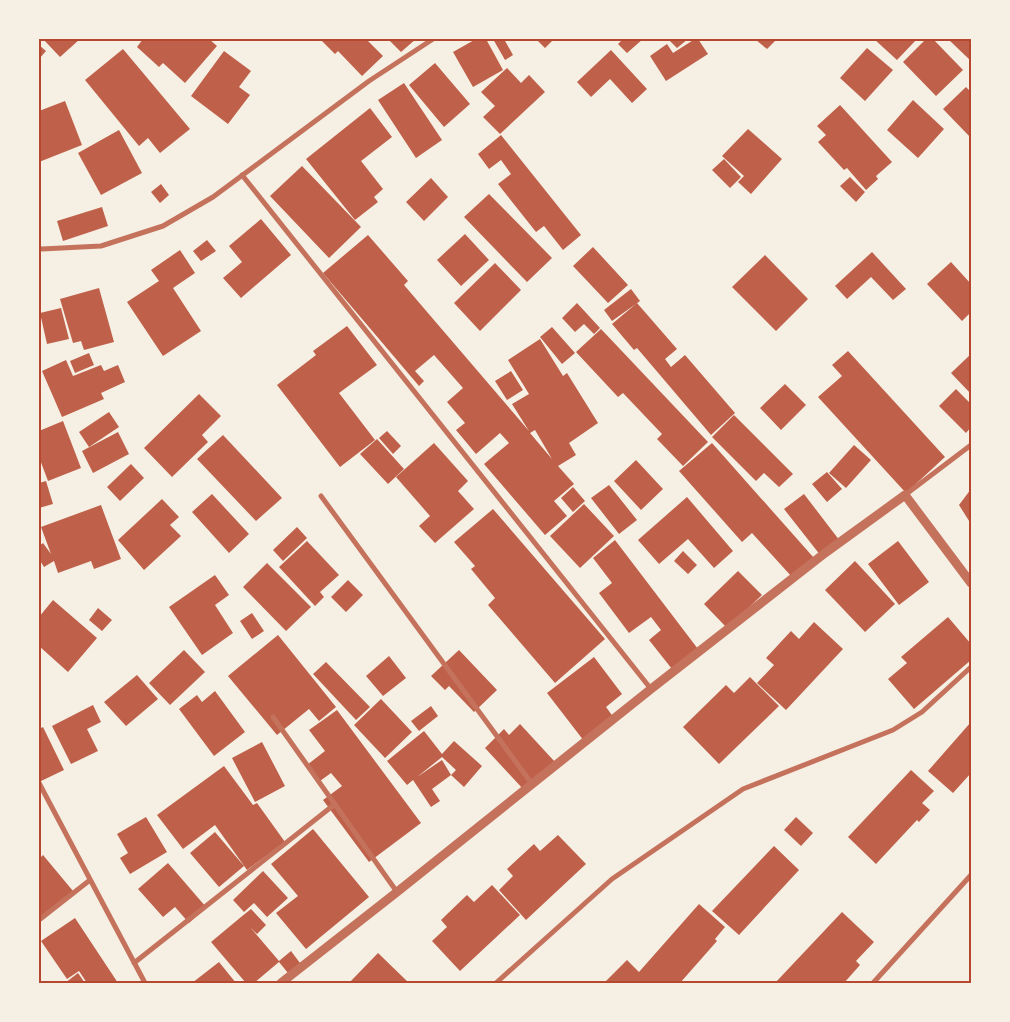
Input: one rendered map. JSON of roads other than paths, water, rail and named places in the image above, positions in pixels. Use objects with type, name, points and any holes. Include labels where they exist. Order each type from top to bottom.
[{"type":"street","points":[[39,248],[102,246],[163,226],[213,197],[369,81],[433,39]]},
{"type":"street","points":[[242,175],[651,689]]},
{"type":"street","points":[[281,983],[825,553],[905,496],[971,445]]},
{"type":"street","points":[[320,496],[532,784]]},
{"type":"street","points":[[905,496],[971,583]]},
{"type":"street","points":[[496,983],[612,879],[743,789],[893,730],[922,712],[971,667]]},
{"type":"street","points":[[273,717],[397,892]]},
{"type":"street","points":[[39,783],[145,983]]},
{"type":"street","points":[[134,964],[335,804]]},
{"type":"street","points":[[873,983],[971,875]]},
{"type":"street","points":[[39,920],[90,880]]}]
